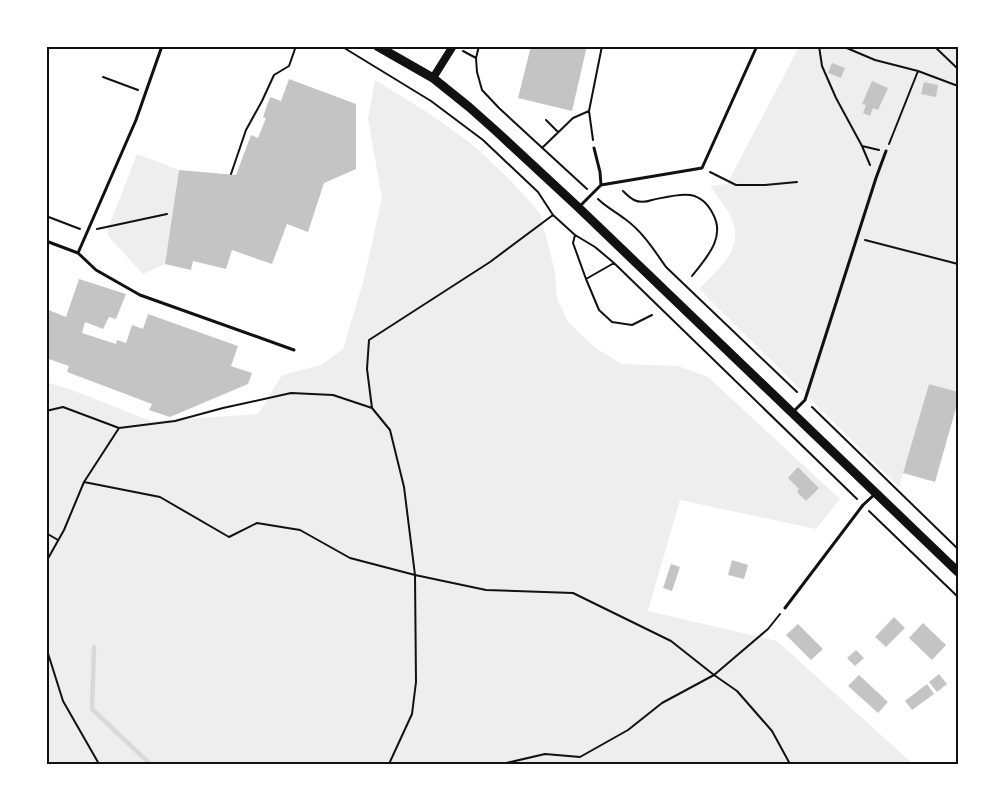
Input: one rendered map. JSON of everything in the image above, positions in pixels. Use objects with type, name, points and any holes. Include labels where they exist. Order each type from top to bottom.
[{"type":"main road","points":[[377,46],[433,78],[469,107],[579,208],[958,572]]},
{"type":"main road","points":[[433,78],[457,48]]},
{"type":"lane","points":[[78,253],[136,120],[162,46]]},
{"type":"lane","points":[[579,208],[601,185],[702,168],[757,46]]},
{"type":"lane","points":[[594,148],[601,185]]},
{"type":"lane","points":[[793,412],[805,400],[886,151]]},
{"type":"lane","points":[[46,241],[78,253],[96,270],[140,295],[294,351]]},
{"type":"lane","points":[[785,608],[863,505],[876,493]]},
{"type":"path","points":[[231,174],[246,130],[274,75],[289,66],[296,46]]},
{"type":"path","points":[[341,46],[431,102],[483,140],[538,192],[553,215],[575,235],[595,247],[614,263],[958,597]]},
{"type":"path","points":[[479,46],[476,58],[482,90],[499,108],[605,206],[627,220],[650,243],[666,267],[958,549]]},
{"type":"path","points":[[594,148],[589,111],[602,46]]},
{"type":"path","points":[[819,46],[822,66],[876,178]]},
{"type":"path","points":[[842,46],[875,60],[918,71],[958,86]]},
{"type":"path","points":[[933,46],[958,69]]},
{"type":"path","points":[[457,48],[476,58]]},
{"type":"path","points":[[862,146],[886,151],[918,71]]},
{"type":"path","points":[[104,77],[146,94]]},
{"type":"path","points":[[541,148],[573,118],[589,111]]},
{"type":"path","points":[[546,120],[558,132]]},
{"type":"path","points":[[702,168],[736,185],[797,182]]},
{"type":"path","points":[[613,184],[632,200],[643,202],[683,194],[698,196],[710,207],[717,220],[718,236],[711,252],[692,276]]},
{"type":"path","points":[[46,216],[87,231],[167,214]]},
{"type":"path","points":[[389,765],[412,714],[416,682],[415,575],[404,487],[390,430],[372,408],[367,369],[369,340],[490,262],[553,215]]},
{"type":"path","points":[[575,235],[573,243],[598,310],[612,322],[632,325],[651,315]]},
{"type":"path","points":[[857,238],[958,264]]},
{"type":"path","points":[[586,279],[614,263]]},
{"type":"path","points":[[46,411],[63,407],[120,428],[175,421],[291,393],[333,395],[372,408]]},
{"type":"path","points":[[46,562],[84,482],[120,428]]},
{"type":"path","points":[[84,482],[160,497],[229,537],[257,523],[300,530],[350,558],[415,575],[486,590],[573,593],[671,640],[737,691],[772,731],[790,765]]},
{"type":"path","points":[[46,533],[58,540]]},
{"type":"path","points":[[502,765],[545,754],[580,757],[628,730],[662,703],[714,675],[768,629],[785,608]]},
{"type":"path","points":[[46,647],[63,701],[99,765]]},
{"type":"shaded area","points":[[799,47],[958,47],[958,392],[929,384],[899,487],[699,289],[728,257],[735,239],[735,228],[731,217],[710,186],[727,184]]},
{"type":"shaded area","points":[[375,80],[427,112],[473,145],[511,181],[540,213],[555,272],[557,298],[568,322],[595,348],[622,364],[678,366],[708,377],[840,499],[816,529],[680,500],[648,611],[777,641],[913,764],[47,764],[46,382],[151,421],[258,414],[282,375],[321,365],[343,349],[364,279],[382,198],[368,119]]},
{"type":"shaded area","points":[[137,154],[179,170],[165,264],[143,274],[109,237],[107,231]]},
{"type":"building","points":[[531,46],[587,46],[572,111],[518,98]]},
{"type":"building","points":[[832,63],[845,68],[841,78],[828,73]]},
{"type":"building","points":[[289,79],[356,104],[356,169],[324,183],[308,232],[287,224],[272,264],[232,250],[226,269],[193,261],[191,270],[165,264],[179,170],[236,175],[251,135],[258,138],[266,118],[263,117],[270,97],[281,101]]},
{"type":"building","points":[[872,81],[888,88],[878,110],[873,108],[870,116],[863,113],[866,105],[862,104]]},
{"type":"building","points":[[924,82],[938,85],[936,97],[921,94]]},
{"type":"building","points":[[79,279],[126,294],[116,319],[109,317],[103,329],[85,322],[82,333],[116,344],[117,340],[126,343],[132,325],[143,329],[148,314],[238,346],[231,366],[252,373],[248,384],[170,417],[149,410],[152,404],[67,372],[69,366],[46,358],[46,309],[66,317]]},
{"type":"building","points":[[929,384],[958,392],[958,401],[935,482],[903,473]]},
{"type":"building","points":[[798,467],[819,488],[806,501],[797,492],[799,489],[788,478]]},
{"type":"building","points":[[732,560],[748,565],[744,579],[728,575]]},
{"type":"building","points":[[671,564],[680,567],[672,591],[663,588]]},
{"type":"building","points":[[894,617],[905,628],[886,647],[875,637]]},
{"type":"building","points":[[923,623],[946,645],[932,660],[909,638]]},
{"type":"building","points":[[798,624],[823,649],[811,660],[786,635]]},
{"type":"building","points":[[856,650],[864,658],[855,666],[847,658]]},
{"type":"building","points":[[939,674],[947,684],[937,692],[929,682]]},
{"type":"building","points":[[859,675],[888,702],[878,713],[848,686]]},
{"type":"building","points":[[927,684],[934,694],[912,710],[905,701]]},
{"type":"waterway","points":[[94,647],[92,709],[150,764]]}]
